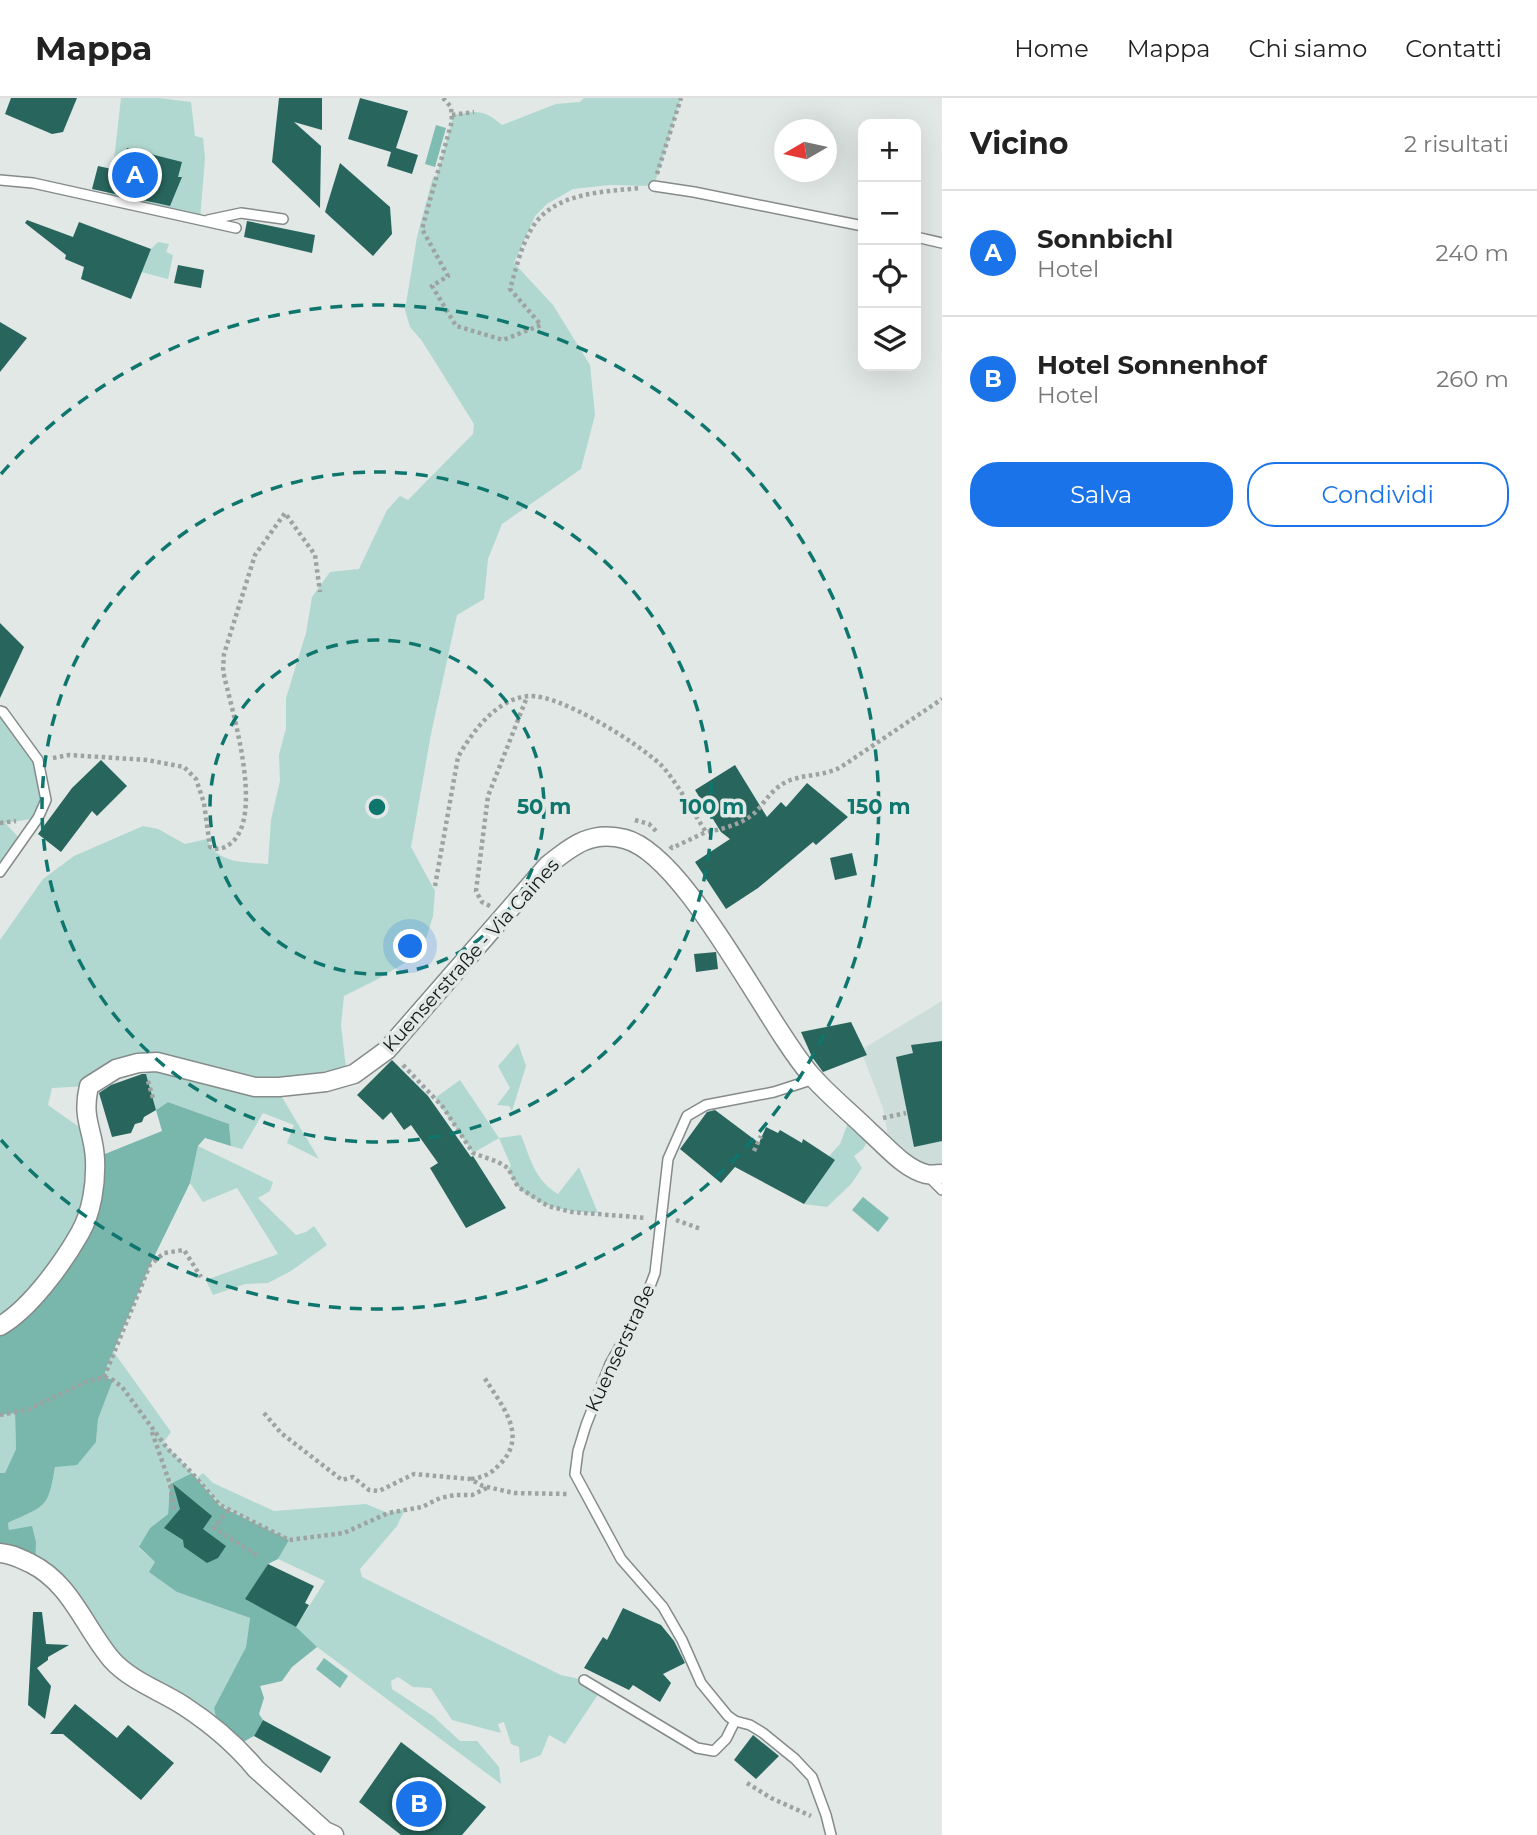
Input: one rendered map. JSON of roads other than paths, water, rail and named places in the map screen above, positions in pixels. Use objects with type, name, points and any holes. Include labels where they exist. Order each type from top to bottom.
[{"type":"street","name":"Kuenserstraße - Via Caines","points":[[0,1326],[13,1318],[46,1281],[81,1231],[93,1195],[96,1158],[87,1126],[85,1104],[89,1086],[116,1069],[138,1063],[157,1062],[255,1087],[326,1082],[354,1074],[387,1050],[548,865],[568,849],[592,836],[626,839],[646,850],[669,870],[792,1050],[815,1079],[891,1151],[908,1164],[934,1174]]},
{"type":"street","points":[[0,1553],[11,1554],[50,1575],[69,1597],[114,1662],[131,1676],[185,1706],[247,1758],[325,1831],[334,1835]]},
{"type":"lane","points":[[0,180],[33,183],[236,228]]},
{"type":"lane","points":[[654,186],[858,225]]},
{"type":"lane","points":[[206,221],[241,212],[283,219]]},
{"type":"lane","points":[[921,238],[942,243]]},
{"type":"lane","points":[[0,711],[38,760],[46,800],[38,818],[0,872]]},
{"type":"lane","name":"Kuenserstraße","points":[[815,1079],[774,1092],[706,1105],[687,1116],[668,1159],[659,1253],[650,1284],[642,1307],[610,1364],[578,1451],[575,1474],[621,1559],[663,1606],[701,1683],[734,1721],[750,1725],[763,1733],[812,1777],[831,1835]]},
{"type":"lane","points":[[934,1174],[942,1191]]},
{"type":"lane","points":[[584,1680],[697,1748],[715,1751],[726,1739],[734,1721]]},
{"type":"place","name":"Sonnbichl","points":[[135,175]]},
{"type":"place","name":"Hotel Sonnenhof","points":[[419,1804]]}]
